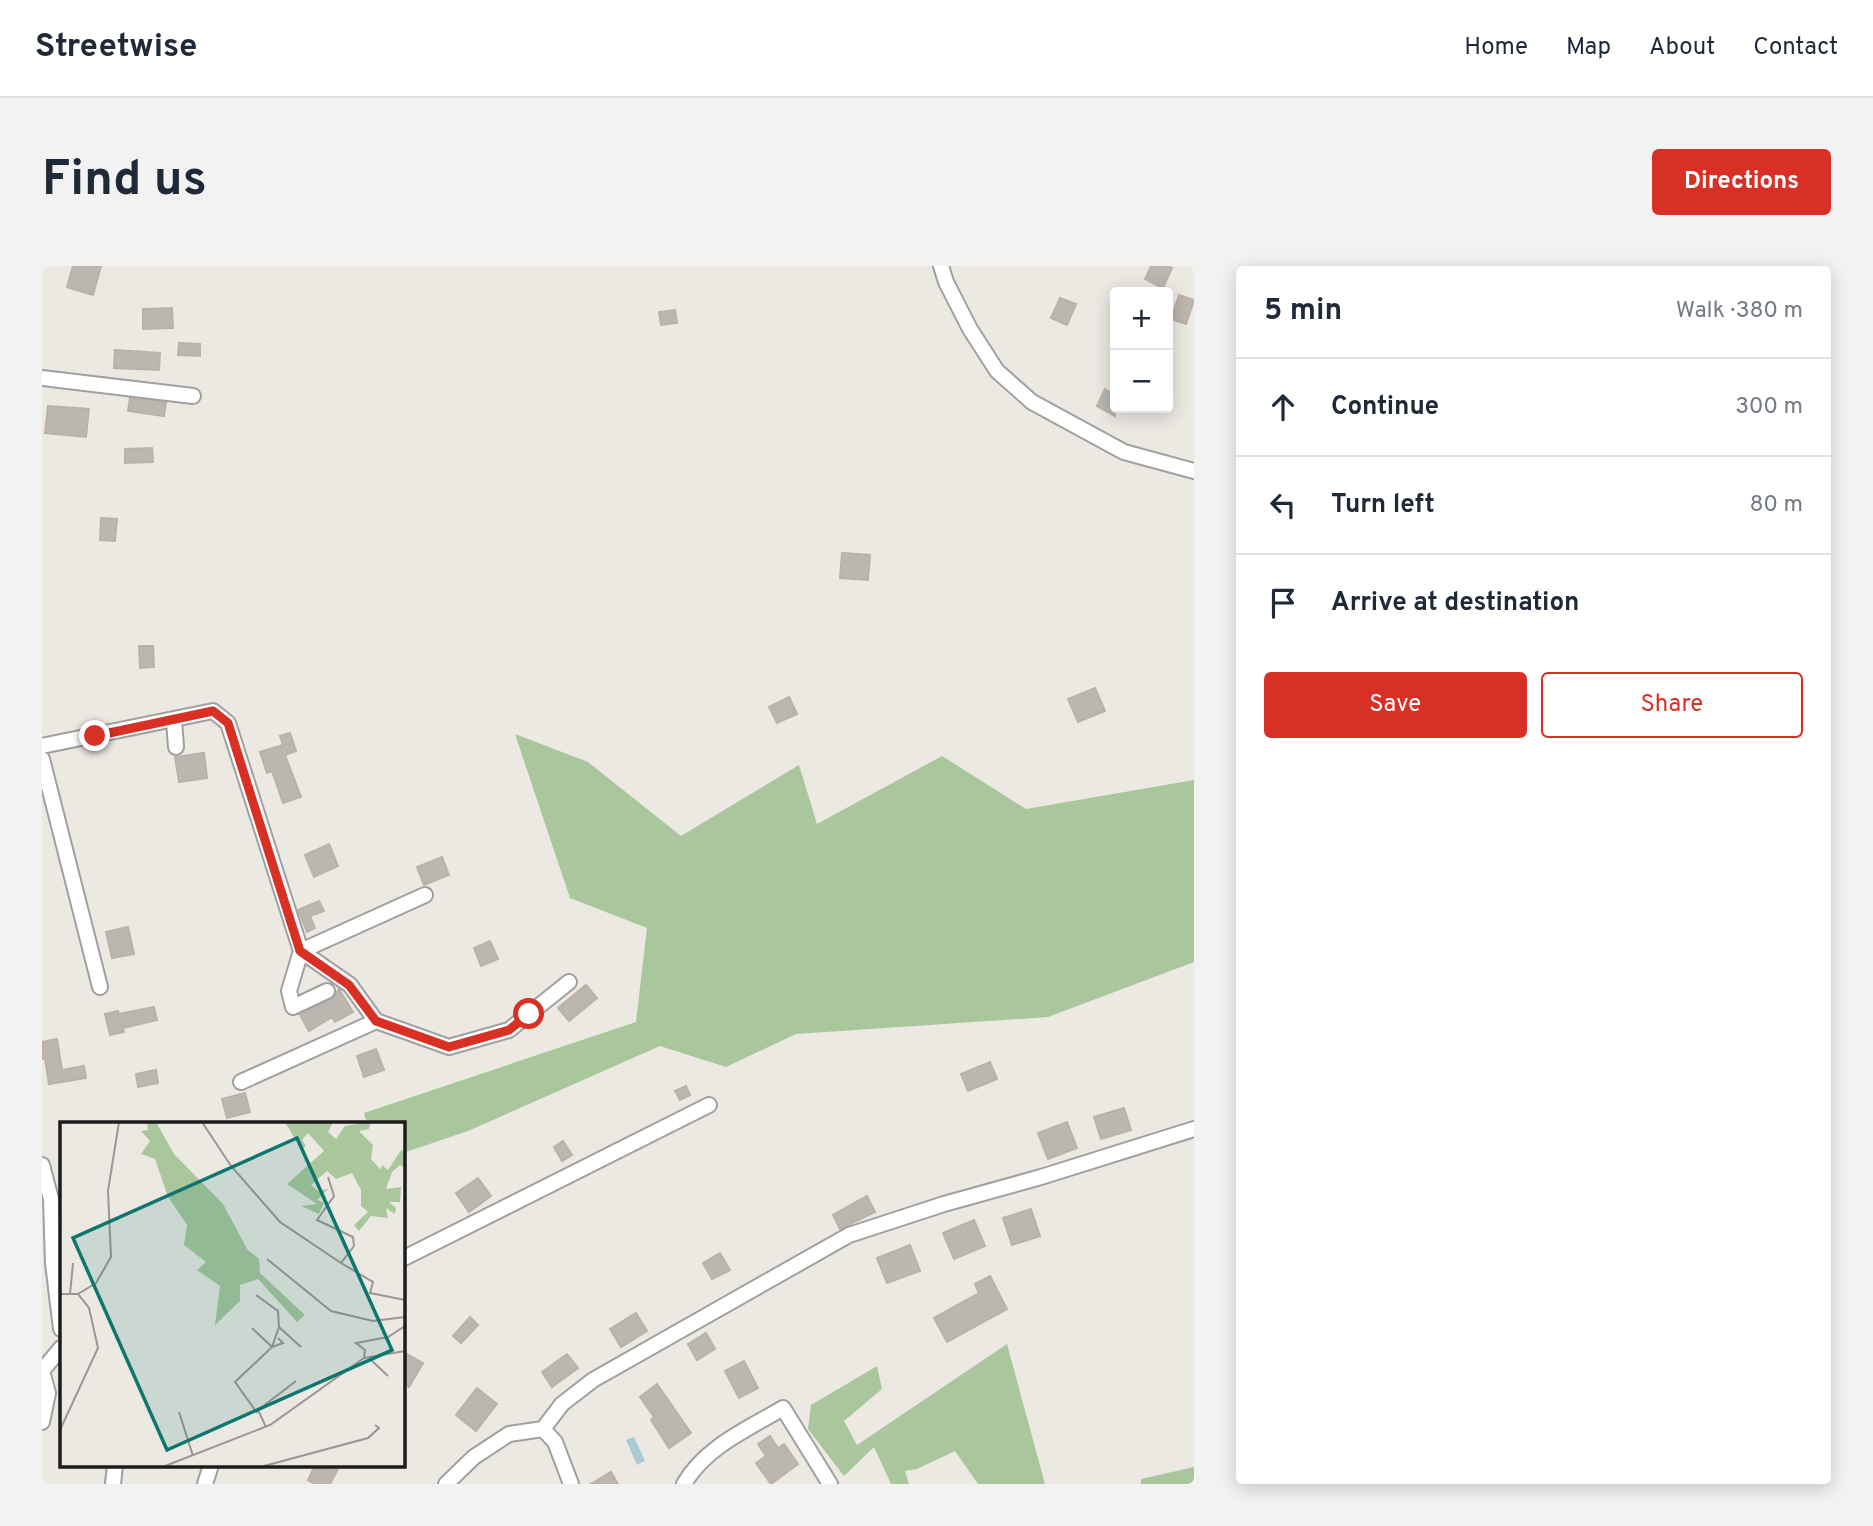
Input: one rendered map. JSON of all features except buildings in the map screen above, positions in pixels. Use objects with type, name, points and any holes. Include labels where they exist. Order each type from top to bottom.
[{"type":"street","points":[[941,266],[970,330],[997,371],[1032,402],[1124,452],[1194,471]]},
{"type":"street","points":[[42,378],[193,396]]},
{"type":"street","points":[[42,746],[213,711],[228,723],[300,951],[289,991],[293,1007],[327,991]]},
{"type":"street","points":[[174,720],[176,747]]},
{"type":"street","points":[[42,759],[100,987]]},
{"type":"street","points":[[300,951],[425,895]]},
{"type":"street","points":[[300,951],[349,985],[376,1021],[449,1047],[509,1030],[569,982]]},
{"type":"street","points":[[241,1082],[376,1021]]},
{"type":"street","points":[[404,1258],[709,1105]]},
{"type":"street","points":[[446,1484],[474,1457],[509,1434],[543,1429],[562,1404],[593,1380],[849,1235],[1194,1129]]},
{"type":"street","points":[[42,1166],[51,1199],[53,1263],[60,1321]]},
{"type":"street","points":[[42,1422],[48,1393],[42,1371],[60,1349]]},
{"type":"street","points":[[684,1484],[710,1452],[783,1408],[830,1484]]},
{"type":"street","points":[[543,1429],[555,1442],[571,1484]]},
{"type":"street","points":[[113,1484],[115,1466]]},
{"type":"street","points":[[205,1484],[211,1466]]},
{"type":"green space","points":[[515,734],[588,762],[681,836],[799,765],[817,824],[942,756],[1026,809],[1194,780],[1194,962],[1048,1017],[796,1034],[726,1067],[660,1046],[468,1131],[404,1153],[404,1122],[367,1122],[364,1113],[636,1022],[647,928],[570,898]]},
{"type":"green space","points":[[1007,1344],[1045,1484],[978,1484],[955,1451],[917,1469],[905,1471],[909,1484],[891,1484],[874,1447],[844,1476],[808,1429],[811,1405],[877,1366],[882,1389],[844,1421],[857,1445]]},
{"type":"green space","points":[[1194,1467],[1194,1484],[1141,1484],[1141,1479]]},
{"type":"water","points":[[634,1437],[645,1461],[637,1465],[626,1440]]},
{"type":"route","points":[[95,736],[213,711],[228,723],[300,951],[349,985],[376,1021],[449,1047],[509,1030],[529,1014]]}]
